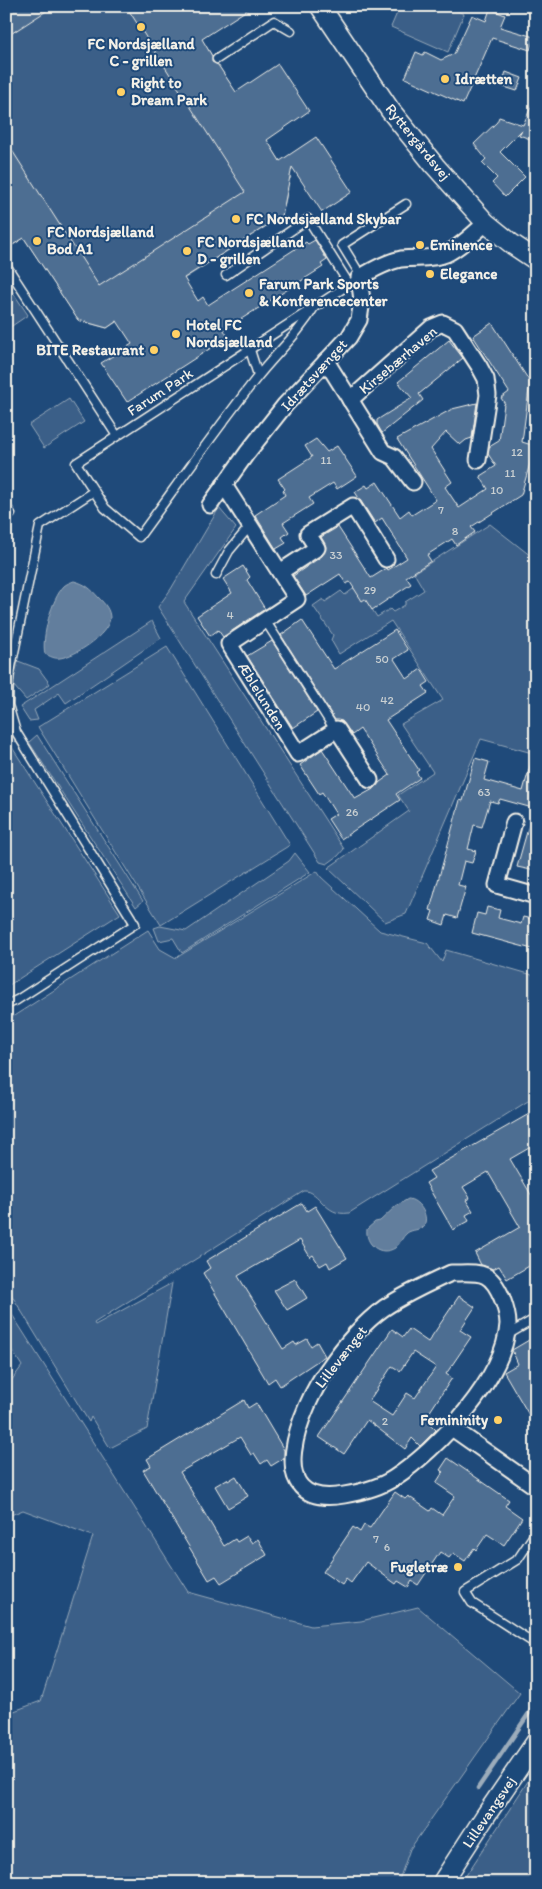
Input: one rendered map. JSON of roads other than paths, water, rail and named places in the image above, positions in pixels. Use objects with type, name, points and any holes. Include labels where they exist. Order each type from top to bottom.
[{"type":"street","name":"Ryttergårdsvej","points":[[320,6],[390,110],[435,166],[486,223],[536,260]]},
{"type":"street","points":[[356,279],[378,267],[401,259],[433,258],[448,253],[486,223]]},
{"type":"street","name":"Idrætsvænget","points":[[210,505],[285,405],[349,338],[358,320],[362,300],[356,279]]},
{"type":"street","name":"Kirsebærhaven","points":[[350,400],[431,328],[443,323],[455,329],[480,366],[486,379],[488,394],[478,460]]},
{"type":"street","name":"Kirsebærhaven","points":[[326,361],[383,452],[394,457],[413,482]]},
{"type":"street","name":"Æblelunden","points":[[224,485],[297,599],[229,644],[298,754],[335,730]]},
{"type":"street","points":[[280,572],[317,548],[308,534],[353,506],[386,559]]},
{"type":"street","points":[[335,730],[337,729],[370,780]]},
{"type":"street","points":[[514,822],[497,885],[536,896]]},
{"type":"street","name":"Lillevænget","points":[[451,1273],[486,1275],[496,1283],[504,1304],[508,1323],[506,1336],[503,1350],[481,1390],[452,1428],[424,1456],[393,1479],[367,1491],[336,1496],[315,1496],[308,1493],[296,1479],[293,1465],[294,1438],[310,1397],[327,1370],[346,1346],[384,1308],[417,1289],[451,1273]]},
{"type":"street","points":[[452,1428],[536,1487]]},
{"type":"street","name":"Lillevangsvej","points":[[442,1883],[536,1742]]},
{"type":"lane","points":[[217,58],[274,21],[291,32]]},
{"type":"lane","points":[[356,279],[342,245],[406,204]]},
{"type":"lane","points":[[226,275],[308,219],[356,279]]},
{"type":"lane","points":[[6,265],[117,436]]},
{"type":"lane","name":"Farum Park","points":[[94,491],[76,463],[356,279]]},
{"type":"lane","points":[[6,1005],[18,1000],[135,924],[16,732],[8,705],[9,677],[40,526],[94,491],[105,508],[139,537],[258,375],[304,326],[315,306]]},
{"type":"lane","points":[[250,350],[258,375]]},
{"type":"lane","points":[[6,506],[11,514]]},
{"type":"lane","points":[[216,575],[230,551],[250,526]]},
{"type":"lane","points":[[265,620],[335,730]]},
{"type":"lane","points":[[506,1336],[533,1320]]},
{"type":"lane","points":[[536,1532],[518,1559],[465,1592],[472,1603],[531,1641],[536,1634]]},
{"type":"waterway","points":[[478,1788],[536,1703]]},
{"type":"place","name":"FC Nordsjælland C - grillen","points":[[141,27]]},
{"type":"place","name":"Idrætten","points":[[445,79]]},
{"type":"place","name":"Right to Dream Park","points":[[121,92]]},
{"type":"place","name":"FC Nordsjælland Skybar","points":[[236,219]]},
{"type":"place","name":"FC Nordsjælland Bod A1","points":[[37,241]]},
{"type":"place","name":"Eminence","points":[[420,245]]},
{"type":"place","name":"FC Nordsjælland D - grillen","points":[[187,251]]},
{"type":"place","name":"Elegance","points":[[430,274]]},
{"type":"place","name":"Farum Park Sports & Konferencecenter","points":[[249,293]]},
{"type":"place","name":"Hotel FC Nordsjælland","points":[[176,334]]},
{"type":"place","name":"BITE Restaurant","points":[[154,350]]},
{"type":"place","name":"Femininity","points":[[498,1420]]},
{"type":"place","name":"Fugletræ","points":[[458,1567]]}]
